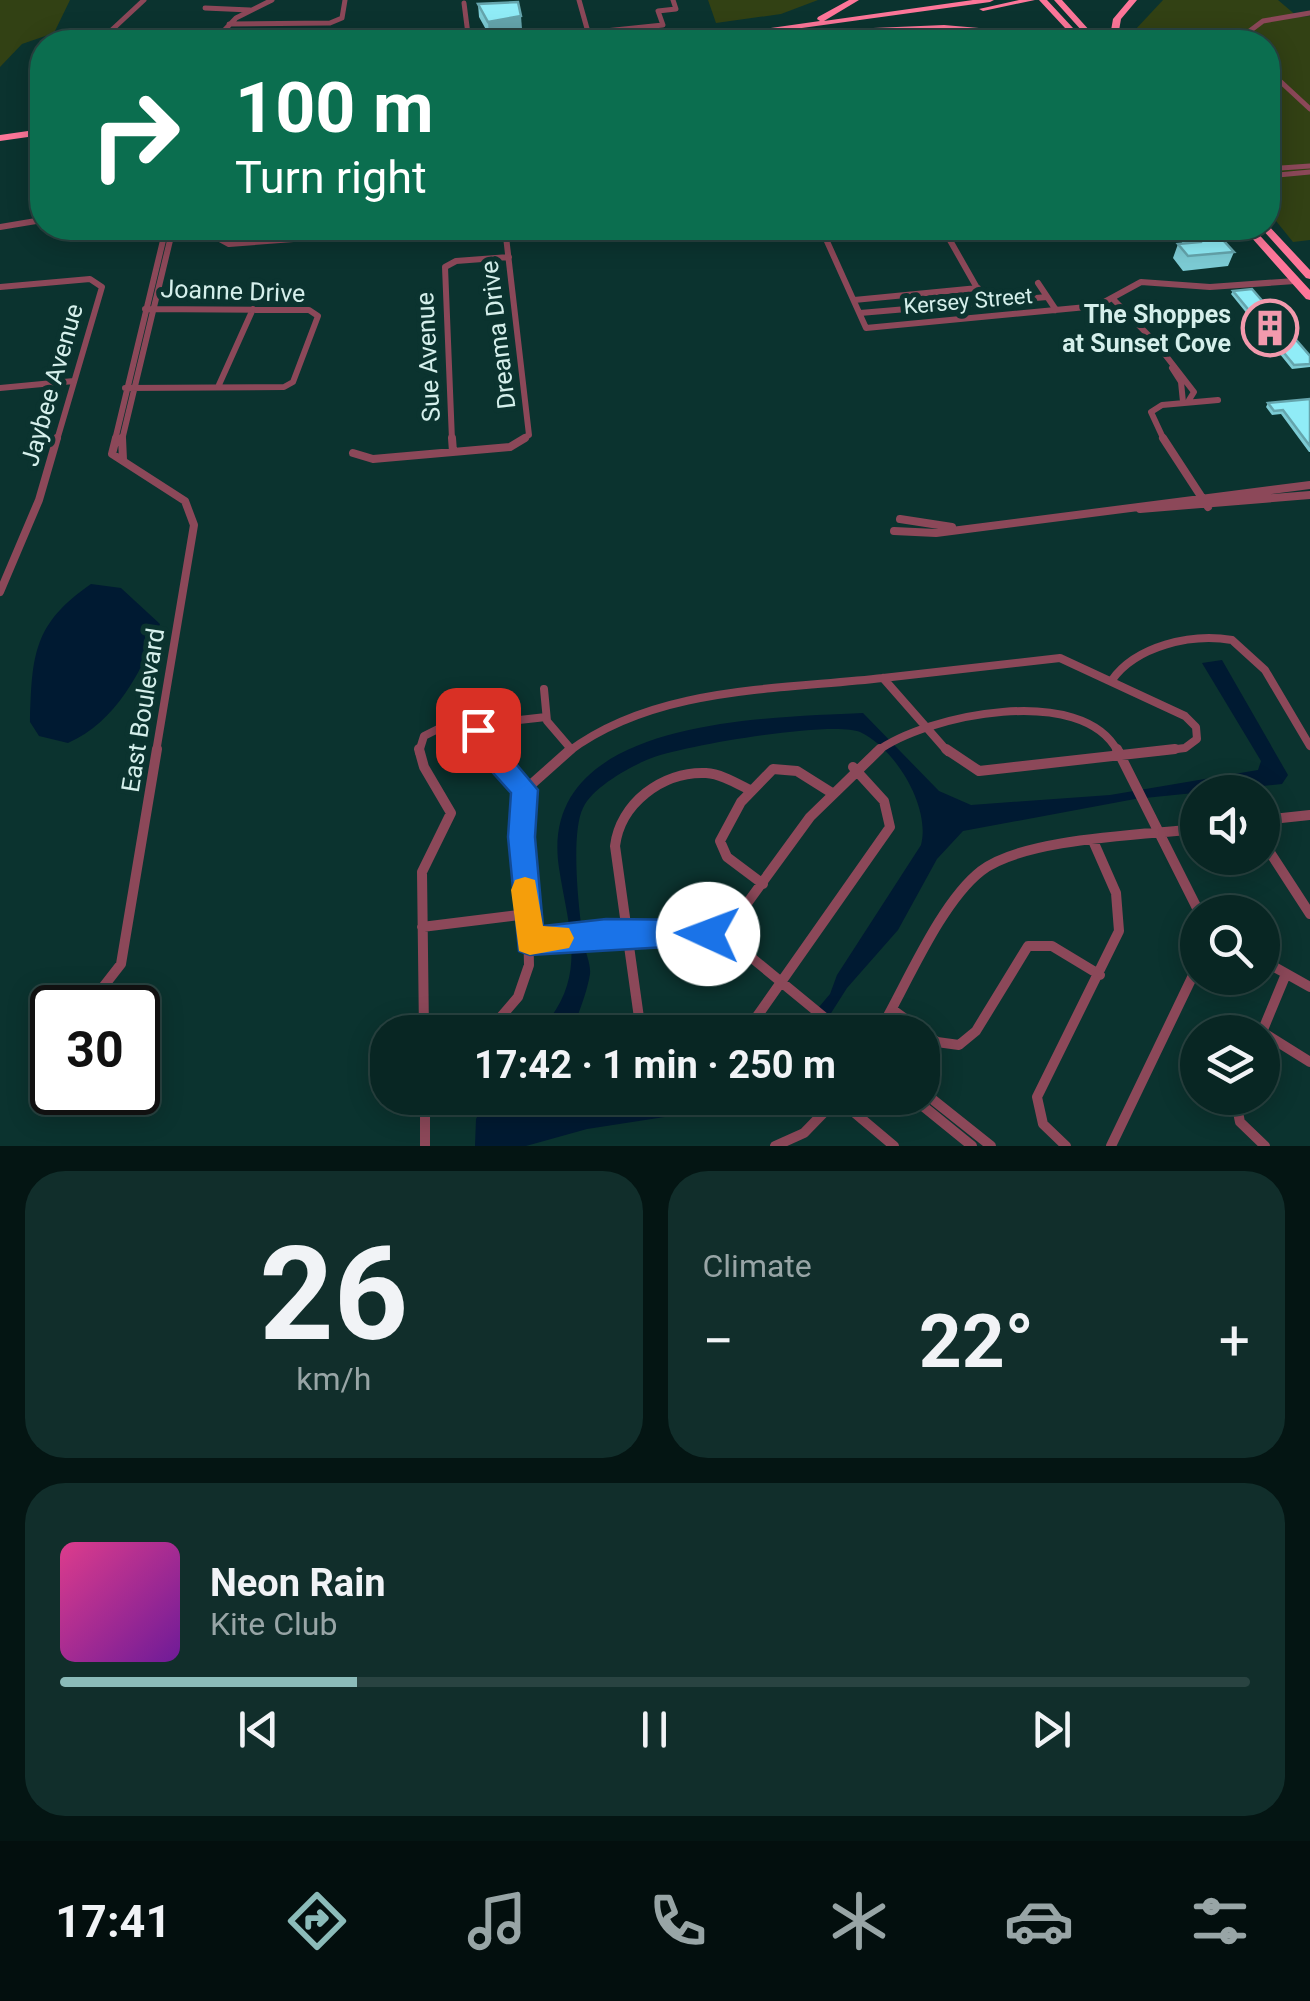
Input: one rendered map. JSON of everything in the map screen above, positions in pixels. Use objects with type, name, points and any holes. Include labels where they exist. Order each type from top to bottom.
[{"type":"highway","points":[[766,30],[811,22],[855,0]]},
{"type":"highway","points":[[779,30],[990,0]]},
{"type":"highway","points":[[829,30],[1031,0]]},
{"type":"highway","points":[[1043,0],[1071,30]]},
{"type":"highway","points":[[1058,0],[1085,30]]},
{"type":"highway","points":[[1115,30],[1117,20],[1133,0]]},
{"type":"highway","points":[[900,30],[992,30]]},
{"type":"highway","points":[[0,130],[30,126]]},
{"type":"highway","points":[[0,138],[30,134]]},
{"type":"highway","points":[[1259,240],[1310,297]]},
{"type":"highway","points":[[1277,240],[1310,276]]},
{"type":"highway","points":[[1295,281],[1310,287]]},
{"type":"street","points":[[109,30],[144,0]]},
{"type":"street","points":[[223,30],[272,0]]},
{"type":"street","points":[[229,24],[330,23],[342,18],[345,0]]},
{"type":"street","points":[[579,0],[587,30]]},
{"type":"street","points":[[609,30],[663,25],[658,10],[676,9],[673,0]]},
{"type":"street","points":[[464,4],[467,30]]},
{"type":"street","points":[[205,8],[250,10]]},
{"type":"street","points":[[1251,30],[1263,20],[1310,13]]},
{"type":"street","points":[[1280,81],[1310,110]]},
{"type":"street","points":[[1294,94],[1310,93]]},
{"type":"street","points":[[1280,172],[1310,169]]},
{"type":"street","points":[[0,227],[30,222]]},
{"type":"street","points":[[130,387],[167,240]]},
{"type":"street","points":[[222,240],[229,244],[265,240]]},
{"type":"street","name":"Dreama Drive","points":[[354,453],[374,458],[518,446],[530,435],[506,240]]},
{"type":"street","points":[[826,240],[860,314],[1047,296]]},
{"type":"street","name":"Kersey Street","points":[[950,240],[986,302]]},
{"type":"street","name":"Sue Avenue","points":[[453,452],[445,266],[456,261],[509,257]]},
{"type":"street","name":"Jaybee Avenue","points":[[0,286],[99,281],[102,286],[39,500],[0,592]]},
{"type":"street","name":"Kersey Street","points":[[860,314],[866,328],[1098,306],[1141,282],[1232,287],[1295,281]]},
{"type":"street","points":[[1038,283],[1056,310]]},
{"type":"street","points":[[854,300],[978,288]]},
{"type":"street","points":[[1113,299],[1128,309],[1166,360],[1185,375],[1194,392],[1183,402]]},
{"type":"street","name":"Joanne Drive","points":[[130,387],[275,388],[293,382],[318,316],[309,310],[149,309]]},
{"type":"street","points":[[218,386],[253,309]]},
{"type":"street","points":[[0,388],[74,381]]},
{"type":"street","name":"East Boulevard","points":[[104,985],[121,964],[194,525],[185,502],[112,454],[130,387]]},
{"type":"street","points":[[1208,506],[1151,418],[1155,408],[1218,400]]},
{"type":"street","points":[[894,531],[936,533],[1310,484]]},
{"type":"street","points":[[1131,508],[1208,506],[1310,496]]},
{"type":"street","points":[[900,519],[956,528]]},
{"type":"street","points":[[1112,680],[1128,657],[1145,649],[1216,638],[1235,640],[1254,656],[1310,746]]},
{"type":"street","points":[[501,1015],[522,988],[530,961],[521,837],[525,790],[571,749],[622,718],[670,703],[882,678],[1054,658],[1073,661],[1185,716],[1198,735],[1194,745],[1185,748],[984,772],[960,763],[882,678]]},
{"type":"street","points":[[544,689],[546,717],[571,749]]},
{"type":"street","points":[[724,936],[832,792],[853,768],[878,750],[923,725],[1056,711],[1101,728],[1121,756],[1190,895]]},
{"type":"street","points":[[424,1015],[424,865],[446,830],[451,813],[420,762],[418,746],[432,731],[546,717]]},
{"type":"street","points":[[478,725],[486,747],[525,790]]},
{"type":"street","points":[[763,884],[726,858],[718,842],[722,827],[768,771],[785,768],[832,792]]},
{"type":"street","points":[[754,1015],[890,827],[884,801],[853,768]]},
{"type":"street","points":[[639,1015],[615,838],[626,811],[658,787],[690,774],[720,776],[750,790]]},
{"type":"street","points":[[1280,818],[1310,814]]},
{"type":"street","points":[[889,1015],[978,873],[1018,854],[1180,831]]},
{"type":"street","points":[[1066,1146],[1038,1115],[1037,1097],[1122,925],[1118,896],[1094,843]]},
{"type":"street","points":[[1280,872],[1294,897],[1310,914]]},
{"type":"street","points":[[422,928],[527,914]]},
{"type":"street","points":[[530,941],[628,932],[724,936],[820,1015]]},
{"type":"street","points":[[892,1010],[937,1042],[959,1045],[976,1030],[1014,961],[1028,946],[1052,946],[1100,974]]},
{"type":"street","points":[[1280,970],[1310,988]]},
{"type":"street","points":[[1269,1015],[1286,974]]},
{"type":"street","points":[[1111,1146],[1184,995]]},
{"type":"street","points":[[1280,1043],[1310,1062]]},
{"type":"street","points":[[940,1105],[991,1146]]},
{"type":"street","points":[[425,1115],[426,1146]]},
{"type":"street","points":[[775,1146],[804,1132],[820,1115]]},
{"type":"street","points":[[857,1115],[894,1146]]},
{"type":"street","points":[[934,1115],[972,1146]]},
{"type":"street","points":[[1239,1115],[1240,1122],[1265,1146]]},
{"type":"green space","points":[[0,0],[70,0],[55,30],[30,30],[30,41],[22,44],[0,67]]},
{"type":"green space","points":[[708,0],[818,0],[781,14],[716,23]]},
{"type":"green space","points":[[1163,0],[1278,0],[1298,17],[1310,16],[1310,240],[1293,242],[1280,226],[1280,30],[1135,30]]},
{"type":"water","points":[[91,584],[121,588],[160,624],[136,677],[113,709],[85,734],[68,743],[39,736],[30,722],[32,678],[47,628],[57,613]]},
{"type":"water","points":[[1222,660],[1288,775],[1282,784],[1280,775],[1228,775],[1258,770],[1261,761],[1202,663]]},
{"type":"water","points":[[863,713],[939,791],[971,805],[1110,795],[1180,783],[1180,794],[963,831],[937,859],[898,930],[847,988],[830,1015],[812,1015],[830,994],[837,975],[921,845],[921,814],[907,780],[873,740],[844,729],[756,736],[649,759],[603,786],[583,808],[577,836],[577,875],[589,981],[578,1015],[553,1015],[565,992],[571,954],[559,868],[561,818],[583,781],[620,754],[666,736],[718,724]]},
{"type":"water","points":[[478,1115],[677,1115],[587,1129],[526,1146],[475,1146]]},
{"type":"building","points":[[518,2],[521,16],[488,22],[478,4]]},
{"type":"building","points":[[1223,240],[1234,252],[1188,256],[1178,244]]},
{"type":"building","name":"The Shoppes at Sunset Cove","points":[[1252,289],[1310,356],[1310,364],[1294,365],[1233,291]]},
{"type":"building","points":[[1310,399],[1310,446],[1283,410],[1274,411],[1268,403]]},
{"type":"slow traffic","points":[[525,890],[530,941],[559,938]]},
{"type":"place","name":"The Shoppes at Sunset Cove","points":[[1270,328]]},
{"type":"route","points":[[478,730],[486,747],[525,790],[521,837],[530,941],[606,933],[708,934]]}]
